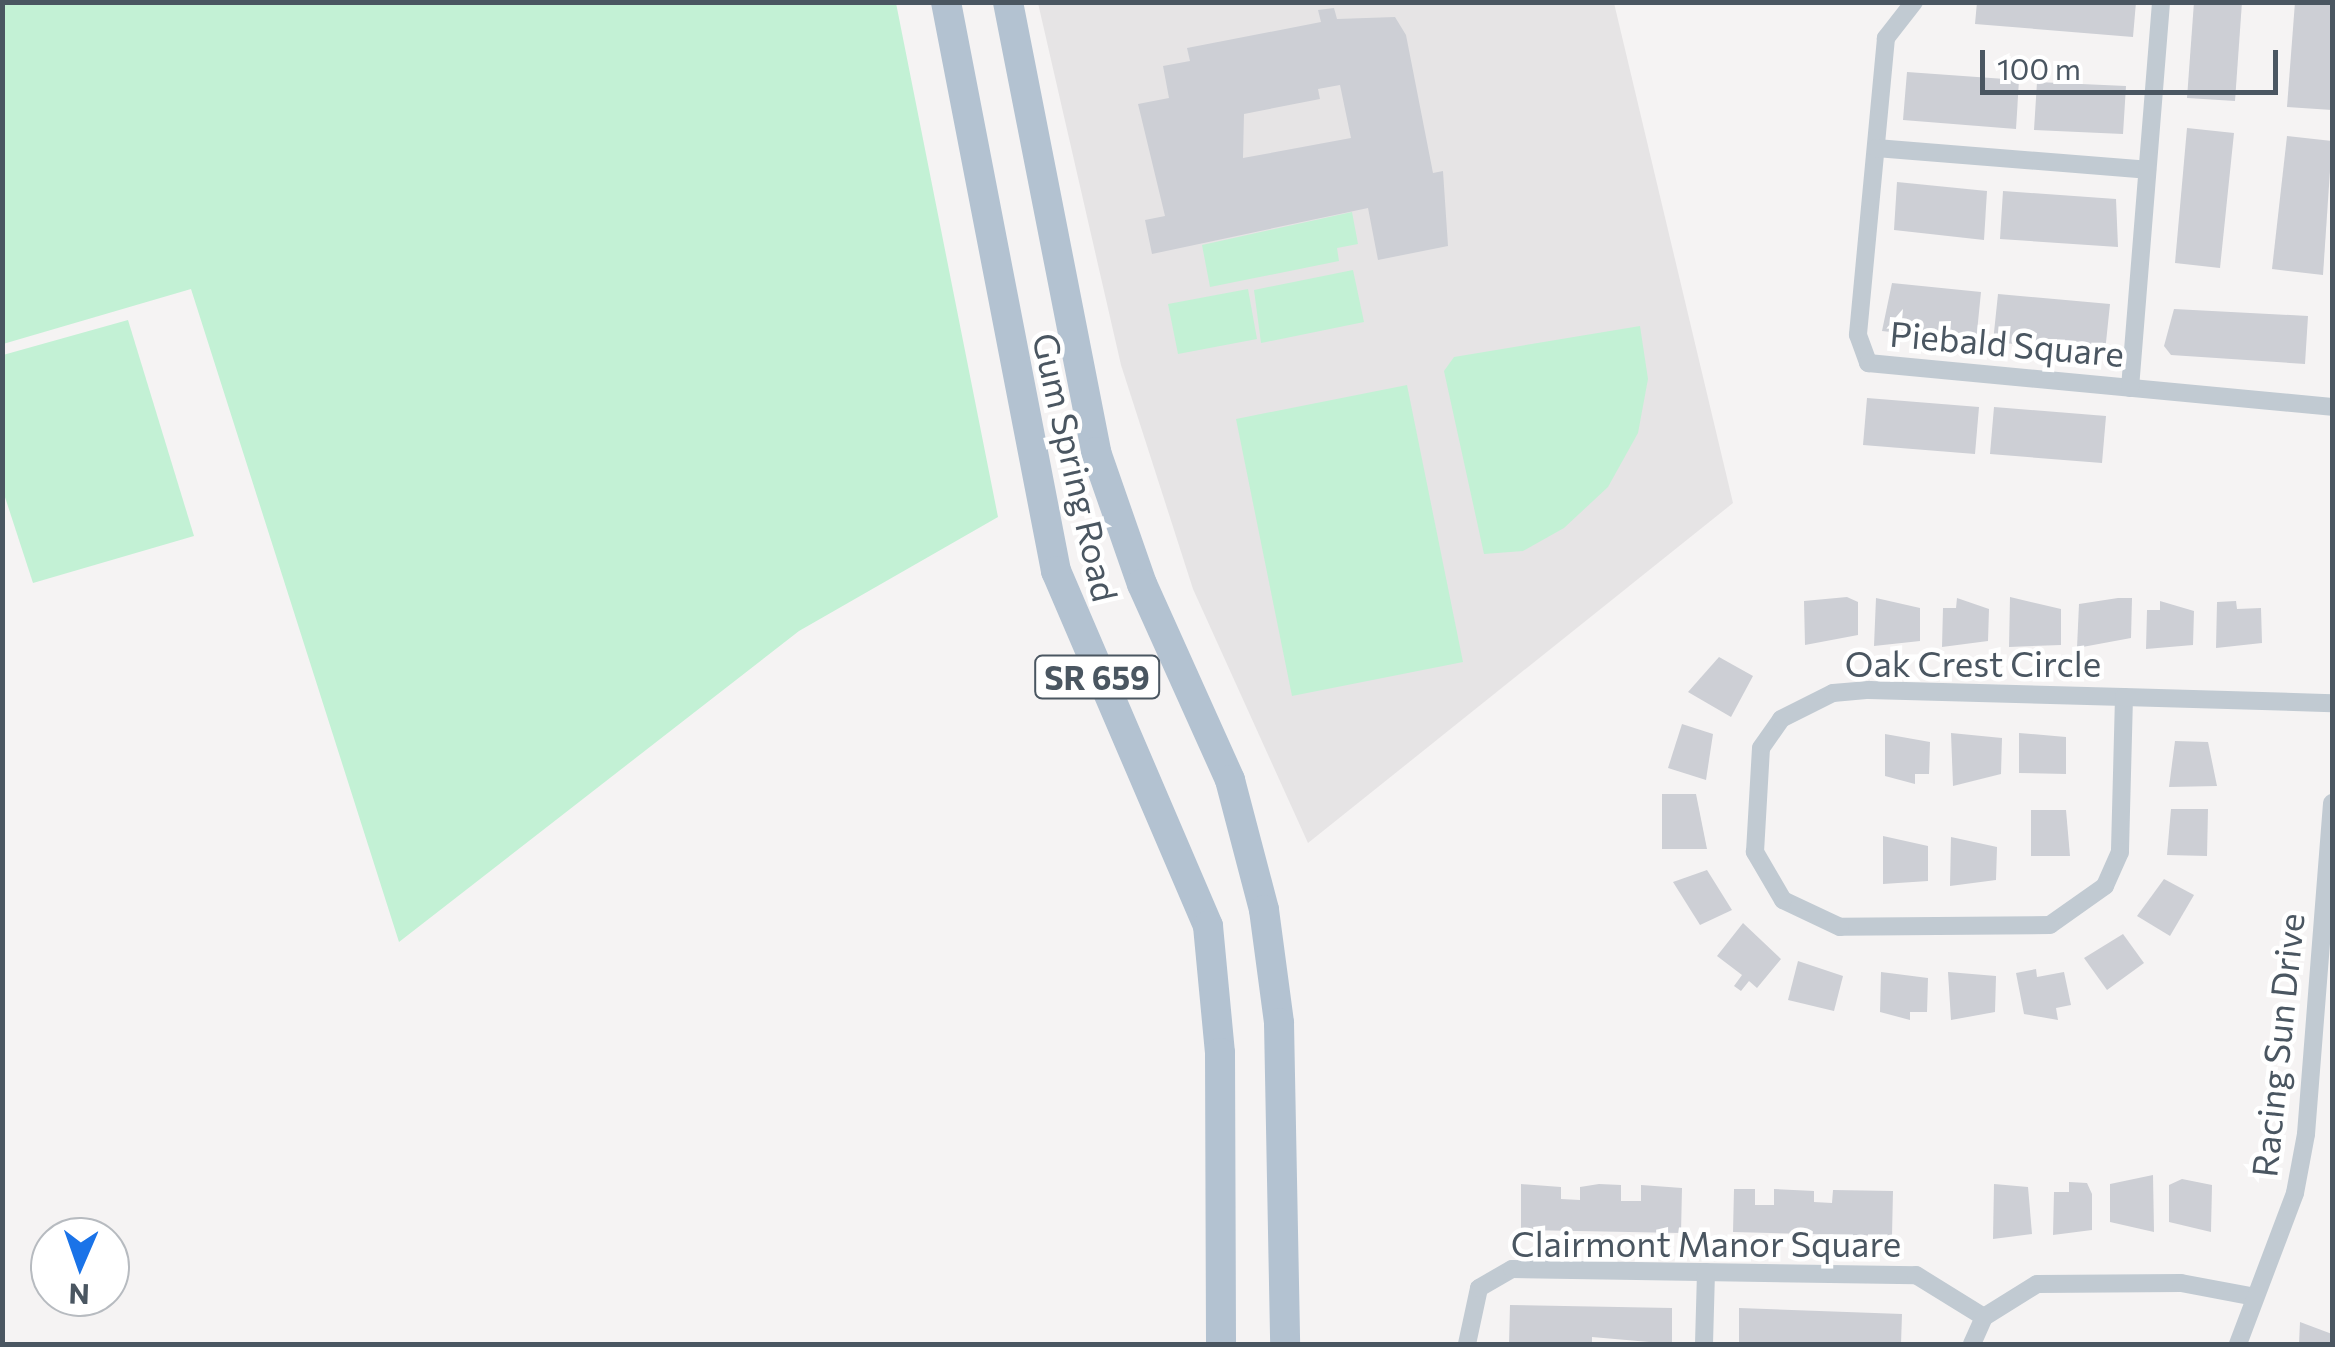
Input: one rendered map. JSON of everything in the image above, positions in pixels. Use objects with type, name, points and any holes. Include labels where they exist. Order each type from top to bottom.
[{"type":"main road","name":"Gum Spring Road","points":[[946,2],[1056,571],[1208,926],[1219,1034],[1221,1344]]},
{"type":"main road","name":"Gum Spring Road","points":[[1008,2],[1096,452],[1142,584],[1230,780],[1264,910],[1279,1023],[1284,1344]]},
{"type":"street","name":"Piebald Square","points":[[1914,2],[1886,38],[1858,335],[1868,363],[2332,407]]},
{"type":"street","points":[[2130,388],[2161,2]]},
{"type":"street","points":[[1876,148],[2147,170]]},
{"type":"street","name":"Oak Crest Circle","points":[[2124,697],[2120,852],[2105,886],[2050,925],[1840,927],[1783,900],[1754,852],[1749,822],[1761,748],[1808,701],[1868,690],[2332,702]]},
{"type":"street","name":"Racing Sun Drive","points":[[2238,1344],[2296,1193],[2306,1134],[2332,803]]},
{"type":"street","name":"Clairmont Manor Square","points":[[1466,1344],[1479,1288],[1512,1268],[1916,1275],[1984,1317]]},
{"type":"street","points":[[1704,1344],[1706,1272]]},
{"type":"street","points":[[1972,1344],[1984,1317],[2037,1284],[2066,1280],[2195,1284],[2255,1297]]},
{"type":"shaded area","points":[[1038,3],[1614,3],[1733,503],[1308,843],[1193,589],[1121,365]]},
{"type":"green space","points":[[3,2],[896,3],[998,517],[799,631],[399,942],[191,289],[3,344]]},
{"type":"green space","points":[[1352,212],[1358,244],[1337,248],[1339,261],[1210,287],[1202,245]]},
{"type":"green space","points":[[1353,270],[1364,322],[1261,343],[1254,290]]},
{"type":"green space","points":[[1248,289],[1257,339],[1178,354],[1168,304]]},
{"type":"green space","points":[[128,320],[194,536],[33,583],[3,491],[3,355]]},
{"type":"green space","points":[[1640,326],[1648,379],[1638,433],[1608,487],[1564,528],[1523,551],[1484,554],[1444,371],[1454,357]]},
{"type":"green space","points":[[1407,385],[1463,662],[1292,696],[1236,419]]},
{"type":"building","points":[[1977,2],[2136,2],[2133,37],[1975,24]]},
{"type":"building","points":[[2194,2],[2242,2],[2235,101],[2187,98]]},
{"type":"building","points":[[2295,2],[2332,2],[2332,110],[2287,107]]},
{"type":"building","points":[[1334,8],[1337,19],[1395,17],[1406,35],[1433,173],[1443,171],[1448,246],[1378,260],[1368,208],[1152,254],[1145,220],[1165,216],[1138,104],[1169,98],[1163,66],[1190,61],[1187,48],[1321,22],[1318,10]],"holes":[[[1340,85],[1351,138],[1243,158],[1244,114],[1320,99],[1318,89]]]},
{"type":"building","points":[[1907,72],[2019,80],[2016,129],[1903,120]]},
{"type":"building","points":[[2037,82],[2126,86],[2123,134],[2034,130]]},
{"type":"building","points":[[2187,128],[2234,133],[2220,268],[2175,263]]},
{"type":"building","points":[[2287,136],[2332,141],[2323,275],[2272,269]]},
{"type":"building","points":[[1897,182],[1987,191],[1984,240],[1894,230]]},
{"type":"building","points":[[2003,191],[2116,199],[2118,247],[2000,239]]},
{"type":"building","points":[[1892,283],[1981,292],[1976,342],[1882,331]]},
{"type":"building","points":[[1998,294],[2110,304],[2105,352],[1993,342]]},
{"type":"building","points":[[2174,309],[2308,316],[2305,364],[2171,355],[2164,346]]},
{"type":"building","points":[[1867,398],[1979,407],[1975,454],[1863,445]]},
{"type":"building","points":[[1994,407],[2106,416],[2102,463],[1990,454]]},
{"type":"building","points":[[1847,597],[1858,602],[1858,635],[1805,645],[1804,601]]},
{"type":"building","points":[[2010,597],[2061,609],[2061,645],[2009,647]]},
{"type":"building","points":[[1876,598],[1920,608],[1920,641],[1874,646]]},
{"type":"building","points":[[1957,598],[1989,609],[1988,641],[1942,647],[1943,608],[1956,608]]},
{"type":"building","points":[[2132,598],[2131,638],[2077,648],[2079,604]]},
{"type":"building","points":[[2160,601],[2194,611],[2193,645],[2146,649],[2147,610],[2160,610]]},
{"type":"building","points":[[2236,601],[2237,609],[2261,608],[2262,643],[2216,648],[2217,602]]},
{"type":"building","points":[[1719,657],[1753,676],[1731,717],[1688,692]]},
{"type":"building","points":[[1682,724],[1713,734],[1706,780],[1668,768]]},
{"type":"building","points":[[1951,733],[2002,738],[2001,774],[1953,786]]},
{"type":"building","points":[[2019,733],[2066,737],[2066,774],[2019,773]]},
{"type":"building","points":[[1885,734],[1930,742],[1929,774],[1915,774],[1915,784],[1885,776]]},
{"type":"building","points":[[2175,741],[2208,742],[2217,786],[2169,787]]},
{"type":"building","points":[[1662,794],[1696,794],[1707,849],[1662,849]]},
{"type":"building","points":[[2171,809],[2208,809],[2207,856],[2167,855]]},
{"type":"building","points":[[2031,810],[2066,810],[2070,856],[2031,856]]},
{"type":"building","points":[[1883,836],[1928,846],[1928,881],[1883,884]]},
{"type":"building","points":[[1951,837],[1997,847],[1996,880],[1950,886]]},
{"type":"building","points":[[1707,870],[1732,910],[1700,925],[1673,882]]},
{"type":"building","points":[[2164,879],[2194,895],[2170,936],[2137,916]]},
{"type":"building","points":[[1743,923],[1781,959],[1757,988],[1749,981],[1741,991],[1734,986],[1742,975],[1717,956]]},
{"type":"building","points":[[2123,934],[2144,963],[2107,990],[2084,958]]},
{"type":"building","points":[[1798,961],[1843,976],[1834,1011],[1788,1000]]},
{"type":"building","points":[[2036,969],[2037,977],[2064,972],[2071,1005],[2056,1008],[2058,1020],[2024,1014],[2016,973]]},
{"type":"building","points":[[1881,972],[1928,978],[1927,1012],[1910,1012],[1910,1020],[1880,1012]]},
{"type":"building","points":[[1948,972],[1996,976],[1995,1012],[1951,1020]]},
{"type":"building","points":[[2153,1175],[2154,1232],[2110,1222],[2110,1184]]},
{"type":"building","points":[[2182,1179],[2212,1185],[2211,1232],[2169,1222],[2169,1185]]},
{"type":"building","points":[[2069,1182],[2087,1183],[2092,1194],[2092,1230],[2053,1235],[2054,1192],[2069,1192]]},
{"type":"building","points":[[1521,1184],[1561,1187],[1561,1199],[1580,1200],[1580,1187],[1599,1184],[1621,1185],[1621,1201],[1641,1201],[1641,1185],[1682,1188],[1681,1233],[1521,1230]]},
{"type":"building","points":[[1994,1184],[2028,1187],[2032,1234],[1993,1239]]},
{"type":"building","points":[[1734,1189],[1755,1189],[1755,1205],[1774,1205],[1774,1189],[1814,1191],[1814,1202],[1832,1203],[1833,1190],[1893,1191],[1892,1236],[1733,1232]]},
{"type":"building","points":[[1510,1305],[1672,1308],[1672,1344],[1592,1337],[1592,1344],[1509,1344]]},
{"type":"building","points":[[1739,1308],[1902,1314],[1901,1344],[1739,1344]]},
{"type":"building","points":[[2300,1322],[2332,1334],[2332,1344],[2299,1344]]}]
